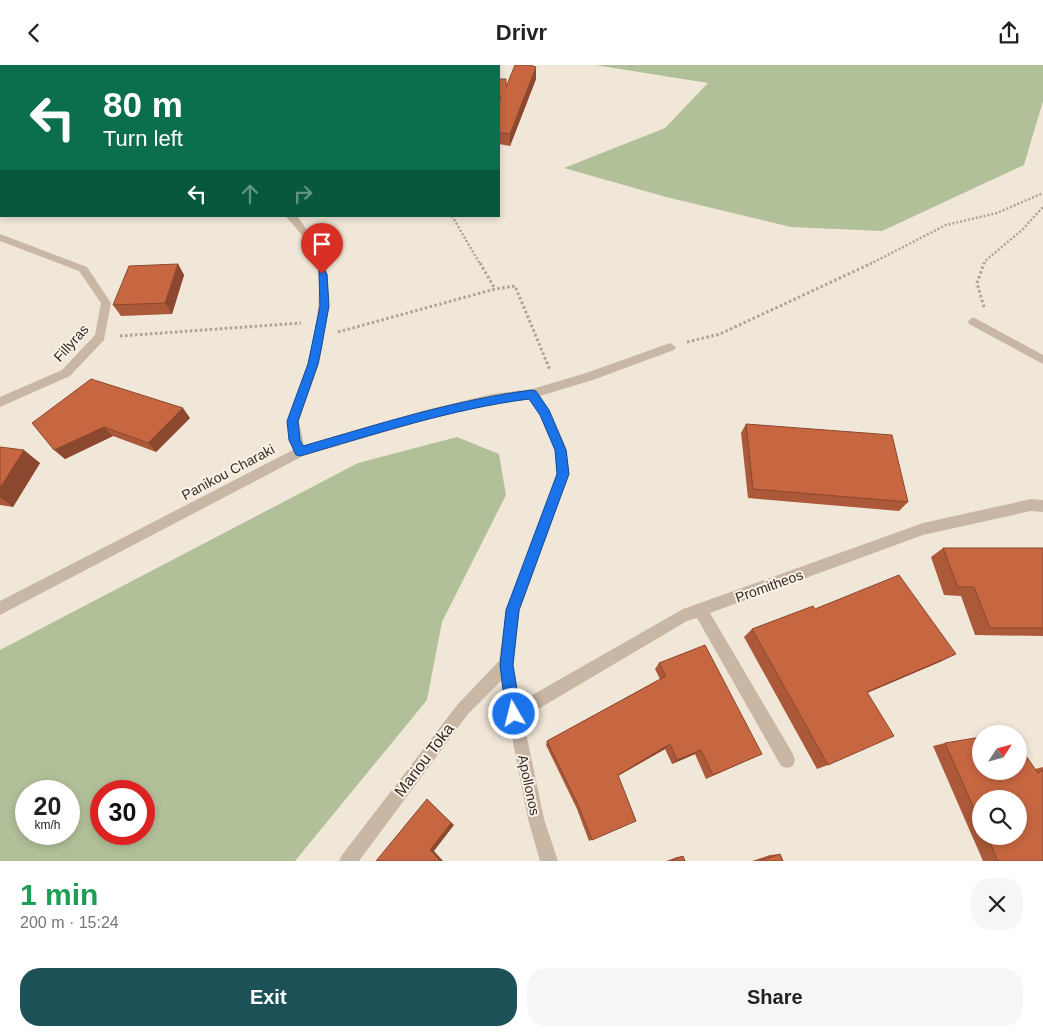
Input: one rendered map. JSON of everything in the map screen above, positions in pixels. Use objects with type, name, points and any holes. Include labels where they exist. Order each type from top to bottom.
[{"type":"street","points":[[292,217],[295,219],[321,258],[324,306],[313,364],[293,421],[295,440],[300,452]]},
{"type":"street","name":"Fillyras","points":[[0,237],[82,269],[106,303],[100,337],[66,373],[0,402]]},
{"type":"street","points":[[973,321],[1043,359]]},
{"type":"street","name":"Panikou Charaki","points":[[0,608],[300,452],[422,416],[492,399],[532,394],[670,347]]},
{"type":"street","name":"Apollonos","points":[[532,394],[545,413],[561,450],[563,474],[513,610],[506,665],[514,714],[536,819],[549,861]]},
{"type":"street","name":"Promitheos","points":[[514,714],[683,616],[923,529],[1030,505],[1043,506]]},
{"type":"street","points":[[701,611],[787,760]]},
{"type":"street","name":"Mariou Toka","points":[[348,861],[462,709],[506,665]]},
{"type":"path","points":[[670,347],[720,334],[880,260],[946,225],[997,213],[1043,193]]},
{"type":"path","points":[[990,313],[984,308],[977,283],[985,261],[1022,230],[1043,207]]},
{"type":"path","points":[[453,217],[495,289]]},
{"type":"path","points":[[318,337],[495,289],[515,286],[556,387]]},
{"type":"path","points":[[100,337],[321,322]]},
{"type":"green space","points":[[595,65],[1043,65],[1043,101],[1024,165],[882,231],[791,227],[666,197],[564,168],[665,128],[708,83]]},
{"type":"green space","points":[[457,437],[499,454],[506,495],[442,622],[427,700],[295,861],[0,861],[0,650],[358,463]]},
{"type":"building","points":[[515,65],[536,67],[510,134],[500,133],[500,79],[506,79],[506,87]]},
{"type":"building","points":[[178,264],[165,303],[113,305],[129,266]]},
{"type":"building","points":[[91,379],[183,408],[148,443],[104,427],[54,450],[32,423]]},
{"type":"building","points":[[746,424],[892,435],[908,502],[753,489]]},
{"type":"building","points":[[0,447],[24,450],[0,488]]},
{"type":"building","points":[[943,548],[1043,548],[1043,628],[990,628],[974,587],[958,587]]},
{"type":"building","points":[[899,575],[956,654],[867,692],[894,736],[828,765],[752,629],[813,606],[815,609]]},
{"type":"building","points":[[705,645],[762,754],[713,775],[701,750],[677,760],[670,744],[618,775],[636,821],[592,840],[579,807],[547,741],[666,676],[659,663]]},
{"type":"building","points":[[972,738],[972,780],[1028,780],[1028,759],[1038,773],[1043,770],[1043,861],[998,861],[991,845],[1027,845],[1027,790],[972,790],[972,804],[945,743]]},
{"type":"building","points":[[427,799],[451,823],[430,850],[440,861],[376,861]]},
{"type":"building","points":[[780,854],[783,861],[760,861]]},
{"type":"building","points":[[683,856],[685,861],[671,861]]},
{"type":"route","points":[[322,274],[324,306],[316,350],[293,421],[295,440],[300,452],[422,416],[492,399],[532,394],[545,413],[561,450],[563,474],[513,610],[506,665],[514,714]]}]
